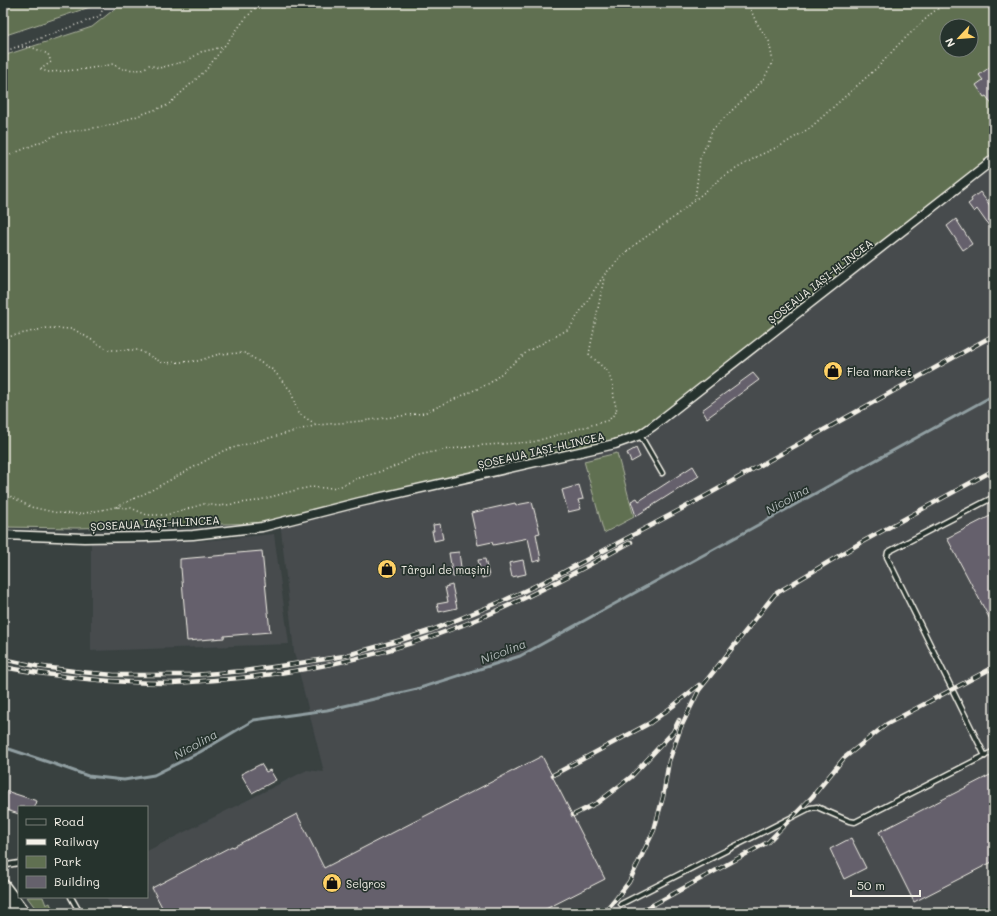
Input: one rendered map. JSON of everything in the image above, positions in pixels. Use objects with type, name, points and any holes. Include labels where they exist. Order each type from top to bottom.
[{"type":"main road","points":[[3,885],[24,913]]},
{"type":"main road","points":[[3,901],[12,913]]},
{"type":"street","name":"ȘOSEAUA IAȘI-HLINCEA","points":[[3,535],[84,538],[145,537],[193,535],[262,527],[360,502],[615,444],[640,435],[994,159]]},
{"type":"lane","points":[[640,435],[662,473]]},
{"type":"lane","points":[[985,756],[887,557],[888,552],[994,497]]},
{"type":"lane","points":[[621,904],[810,808],[817,806],[849,822],[855,822],[994,751]]},
{"type":"lane","points":[[3,868],[7,865],[18,862]]},
{"type":"lane","points":[[72,898],[80,913]]},
{"type":"path","points":[[3,52],[100,16],[105,3]]},
{"type":"path","points":[[3,158],[61,133],[112,125],[168,105],[206,70],[245,19],[260,3]]},
{"type":"path","points":[[695,199],[700,159],[713,128],[763,80],[773,62],[769,41],[756,22],[748,3]]},
{"type":"path","points":[[3,494],[31,507],[58,513],[81,514],[116,507],[150,492],[225,450],[317,425],[362,422],[424,413],[490,384],[528,352],[569,329],[604,275],[633,246],[673,218],[724,176],[810,128],[880,66],[899,44],[933,12],[947,3]]},
{"type":"path","points":[[18,47],[31,47],[48,54],[51,62],[41,69],[47,72],[113,64],[122,69],[142,70],[149,65],[159,68],[187,61],[201,52],[224,47]]},
{"type":"path","points":[[116,507],[131,508],[147,515],[166,515],[204,504],[219,506],[256,501],[311,487],[339,487],[356,478],[376,474],[415,456],[442,450],[485,445],[533,442],[609,420],[617,411],[613,386],[608,372],[590,354],[604,275]]},
{"type":"path","points":[[3,338],[47,328],[74,329],[109,350],[138,350],[163,363],[198,361],[219,354],[245,353],[273,370],[291,391],[298,414],[317,425]]},
{"type":"shaded area","points":[[994,153],[994,913],[114,913],[106,898],[148,898],[148,850],[307,770],[324,772],[294,652],[280,520]]},
{"type":"shaded area","points":[[274,534],[289,644],[91,651],[91,542],[202,541]]},
{"type":"green space","points":[[3,3],[98,3],[99,4],[3,36]]},
{"type":"green space","points":[[122,3],[994,3],[994,153],[636,437],[262,523],[77,528],[3,527],[3,56],[92,27]]},
{"type":"green space","points":[[617,453],[634,517],[604,533],[584,461]]},
{"type":"green space","points":[[28,898],[43,898],[46,905],[50,903],[54,913],[39,913]]},
{"type":"building","points":[[990,67],[994,73],[994,82],[991,84],[994,88],[994,107],[986,96],[984,97],[976,85],[983,80],[979,75]]},
{"type":"building","points":[[980,192],[994,211],[994,223],[989,226],[977,209],[974,212],[968,204],[972,201],[971,199]]},
{"type":"building","points":[[956,219],[972,244],[963,250],[947,226]]},
{"type":"building","points":[[753,373],[759,380],[707,418],[702,410]]},
{"type":"building","points":[[636,448],[640,457],[631,462],[627,453]]},
{"type":"building","points":[[693,466],[699,476],[636,516],[631,501],[637,498],[639,501]]},
{"type":"building","points":[[579,485],[583,499],[578,500],[581,509],[568,512],[562,490]]},
{"type":"building","points":[[532,502],[540,533],[536,534],[541,560],[533,562],[528,538],[493,545],[492,542],[478,545],[471,513],[515,503],[516,505]]},
{"type":"building","points":[[994,514],[994,627],[947,538]]},
{"type":"building","points":[[440,524],[443,539],[434,541],[432,531],[434,531],[433,525]]},
{"type":"building","points":[[262,551],[270,632],[187,641],[180,559]]},
{"type":"building","points":[[459,552],[462,575],[453,577],[449,553]]},
{"type":"building","points":[[485,559],[489,576],[482,578],[478,560]]},
{"type":"building","points":[[523,560],[526,574],[512,577],[509,563]]},
{"type":"building","points":[[452,585],[457,608],[439,612],[437,604],[448,602],[445,587]]},
{"type":"building","points":[[542,756],[605,879],[538,913],[165,913],[152,888],[297,814],[324,868]]},
{"type":"building","points":[[261,764],[266,772],[270,770],[276,780],[252,793],[241,774]]},
{"type":"building","points":[[994,773],[994,861],[914,902],[879,832]]},
{"type":"building","points":[[3,790],[37,801],[35,806],[18,806],[18,814],[3,809]]},
{"type":"building","points":[[851,838],[866,868],[844,879],[830,849]]},
{"type":"waterway","name":"Nicolina","points":[[3,747],[88,776],[124,780],[154,775],[200,752],[254,720],[327,710],[417,689],[520,656],[994,395]]},
{"type":"railway","points":[[3,659],[36,666],[114,675],[193,675],[244,671],[344,656],[432,630],[505,600],[556,576],[691,504],[994,335]]},
{"type":"railway","points":[[604,913],[629,882],[654,830],[663,797],[669,761],[681,727],[699,690],[775,594],[862,542],[994,470]]},
{"type":"railway","points":[[3,667],[85,679],[167,683],[247,677],[341,662],[403,646],[485,616],[548,586],[631,542]]},
{"type":"railway","points":[[638,913],[768,842],[812,797],[844,758],[887,724],[994,667]]},
{"type":"railway","points":[[553,775],[650,723],[699,685]]},
{"type":"railway","points":[[573,815],[597,803],[631,777],[673,732],[679,720]]},
{"type":"place","name":"Flea market","points":[[833,371]]},
{"type":"place","name":"Târgul de mașini","points":[[387,569]]},
{"type":"place","name":"Selgros","points":[[332,883]]}]
